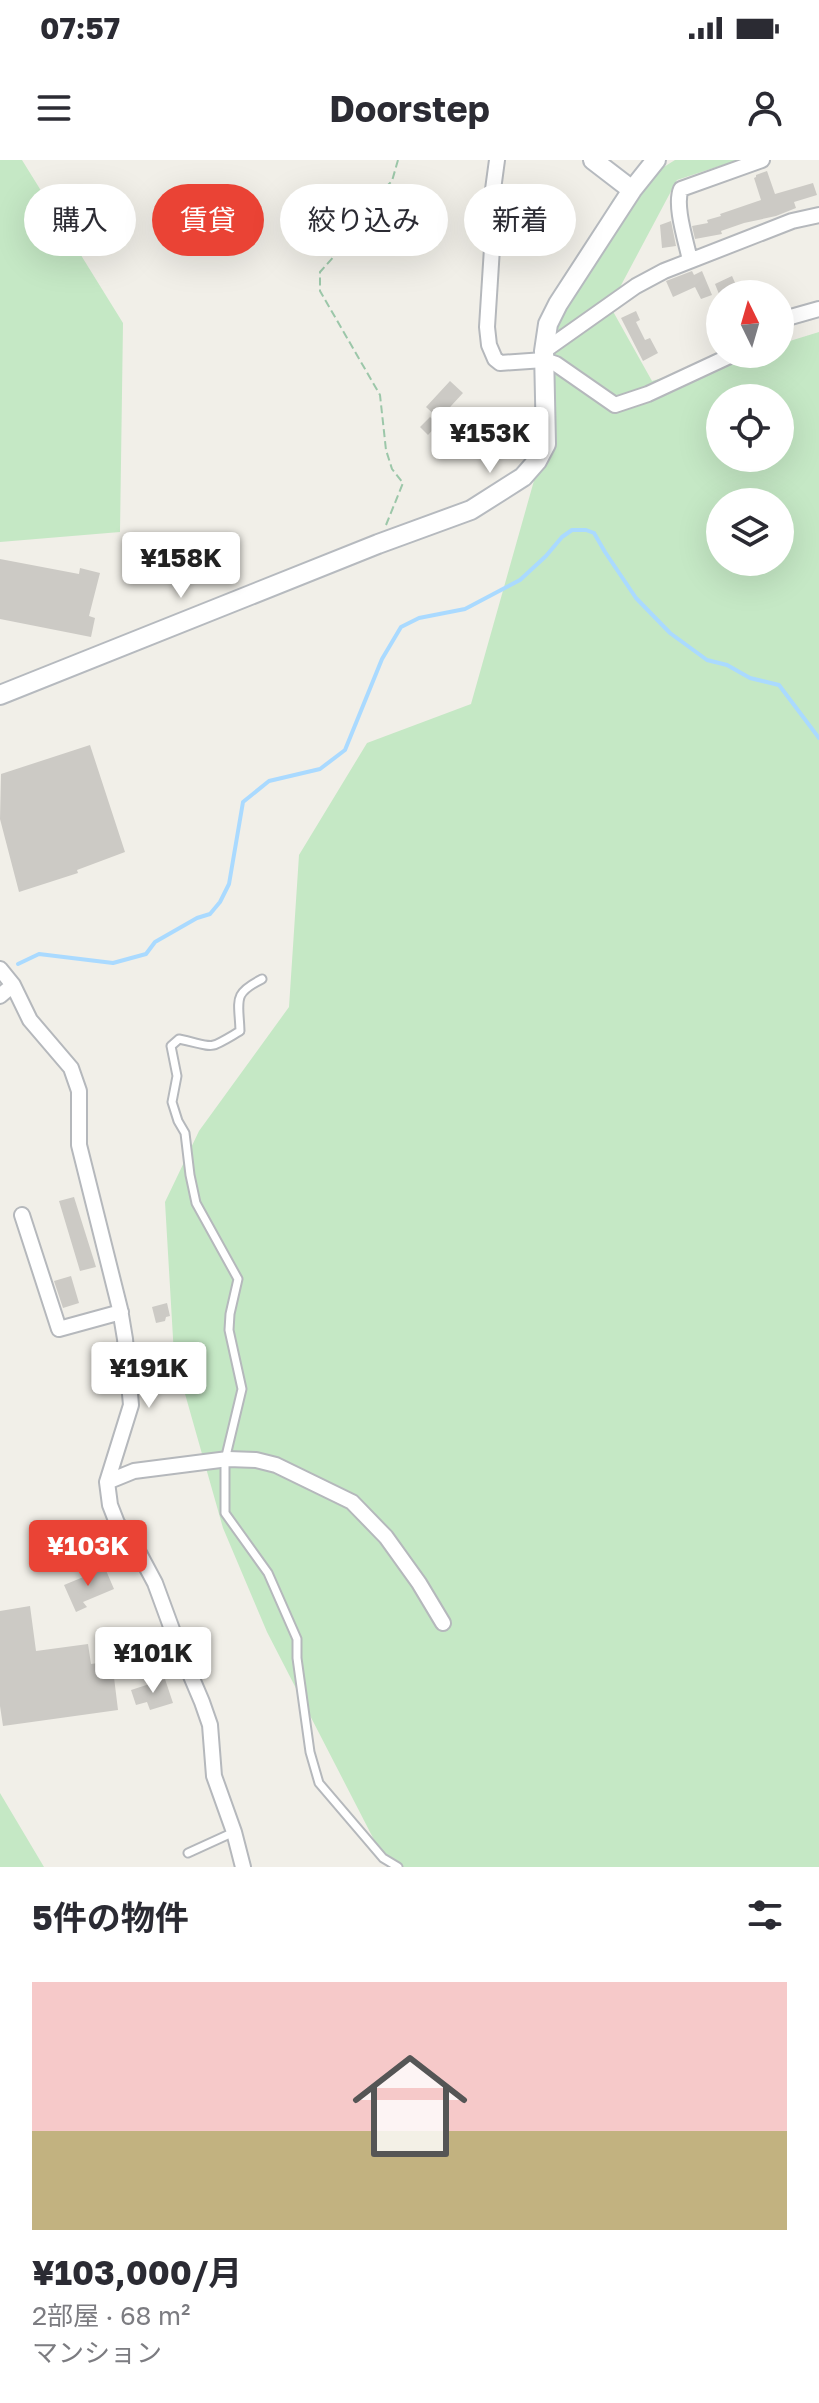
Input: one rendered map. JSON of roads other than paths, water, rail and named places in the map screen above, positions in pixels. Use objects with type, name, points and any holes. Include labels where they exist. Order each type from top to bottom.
[{"type":"street","points":[[497,160],[492,197],[487,327],[489,345],[500,363],[544,355],[636,286],[690,260],[792,221],[819,215]]},
{"type":"street","points":[[593,160],[632,190]]},
{"type":"street","points":[[0,695],[471,510],[523,477],[546,444],[544,355],[548,324],[632,190],[656,160]]},
{"type":"street","points":[[690,260],[678,193],[681,189],[762,160]]},
{"type":"street","points":[[794,316],[819,309]]},
{"type":"street","points":[[544,355],[615,405],[648,394],[706,367]]},
{"type":"street","points":[[0,969],[13,985],[30,1020],[71,1068],[79,1091],[79,1145],[121,1312],[131,1405],[107,1482],[110,1505],[155,1583],[202,1702],[210,1725],[214,1776],[243,1867]]},
{"type":"street","points":[[0,996],[13,985]]},
{"type":"street","points":[[22,1215],[59,1329],[121,1312]]},
{"type":"street","points":[[107,1482],[134,1471],[225,1460],[256,1460],[276,1465],[352,1502],[386,1537],[443,1623]]},
{"type":"lane","points":[[262,979],[246,987],[239,995],[240,1031],[210,1048],[179,1039],[171,1046],[177,1076],[172,1102],[185,1133],[196,1203],[238,1279],[229,1330],[242,1389],[225,1460],[225,1513],[268,1573],[297,1639],[310,1752],[319,1783],[383,1858],[398,1867]]},
{"type":"lane","points":[[188,1853],[234,1832]]},
{"type":"waterway","points":[[18,964],[39,954],[113,963],[146,954],[155,942],[210,914],[229,884],[243,802],[269,781],[320,769],[345,750],[382,659],[401,627],[419,618],[465,609],[520,580],[572,530],[594,533],[636,598],[670,633],[707,660],[727,665],[750,678],[779,685],[819,738]]}]
